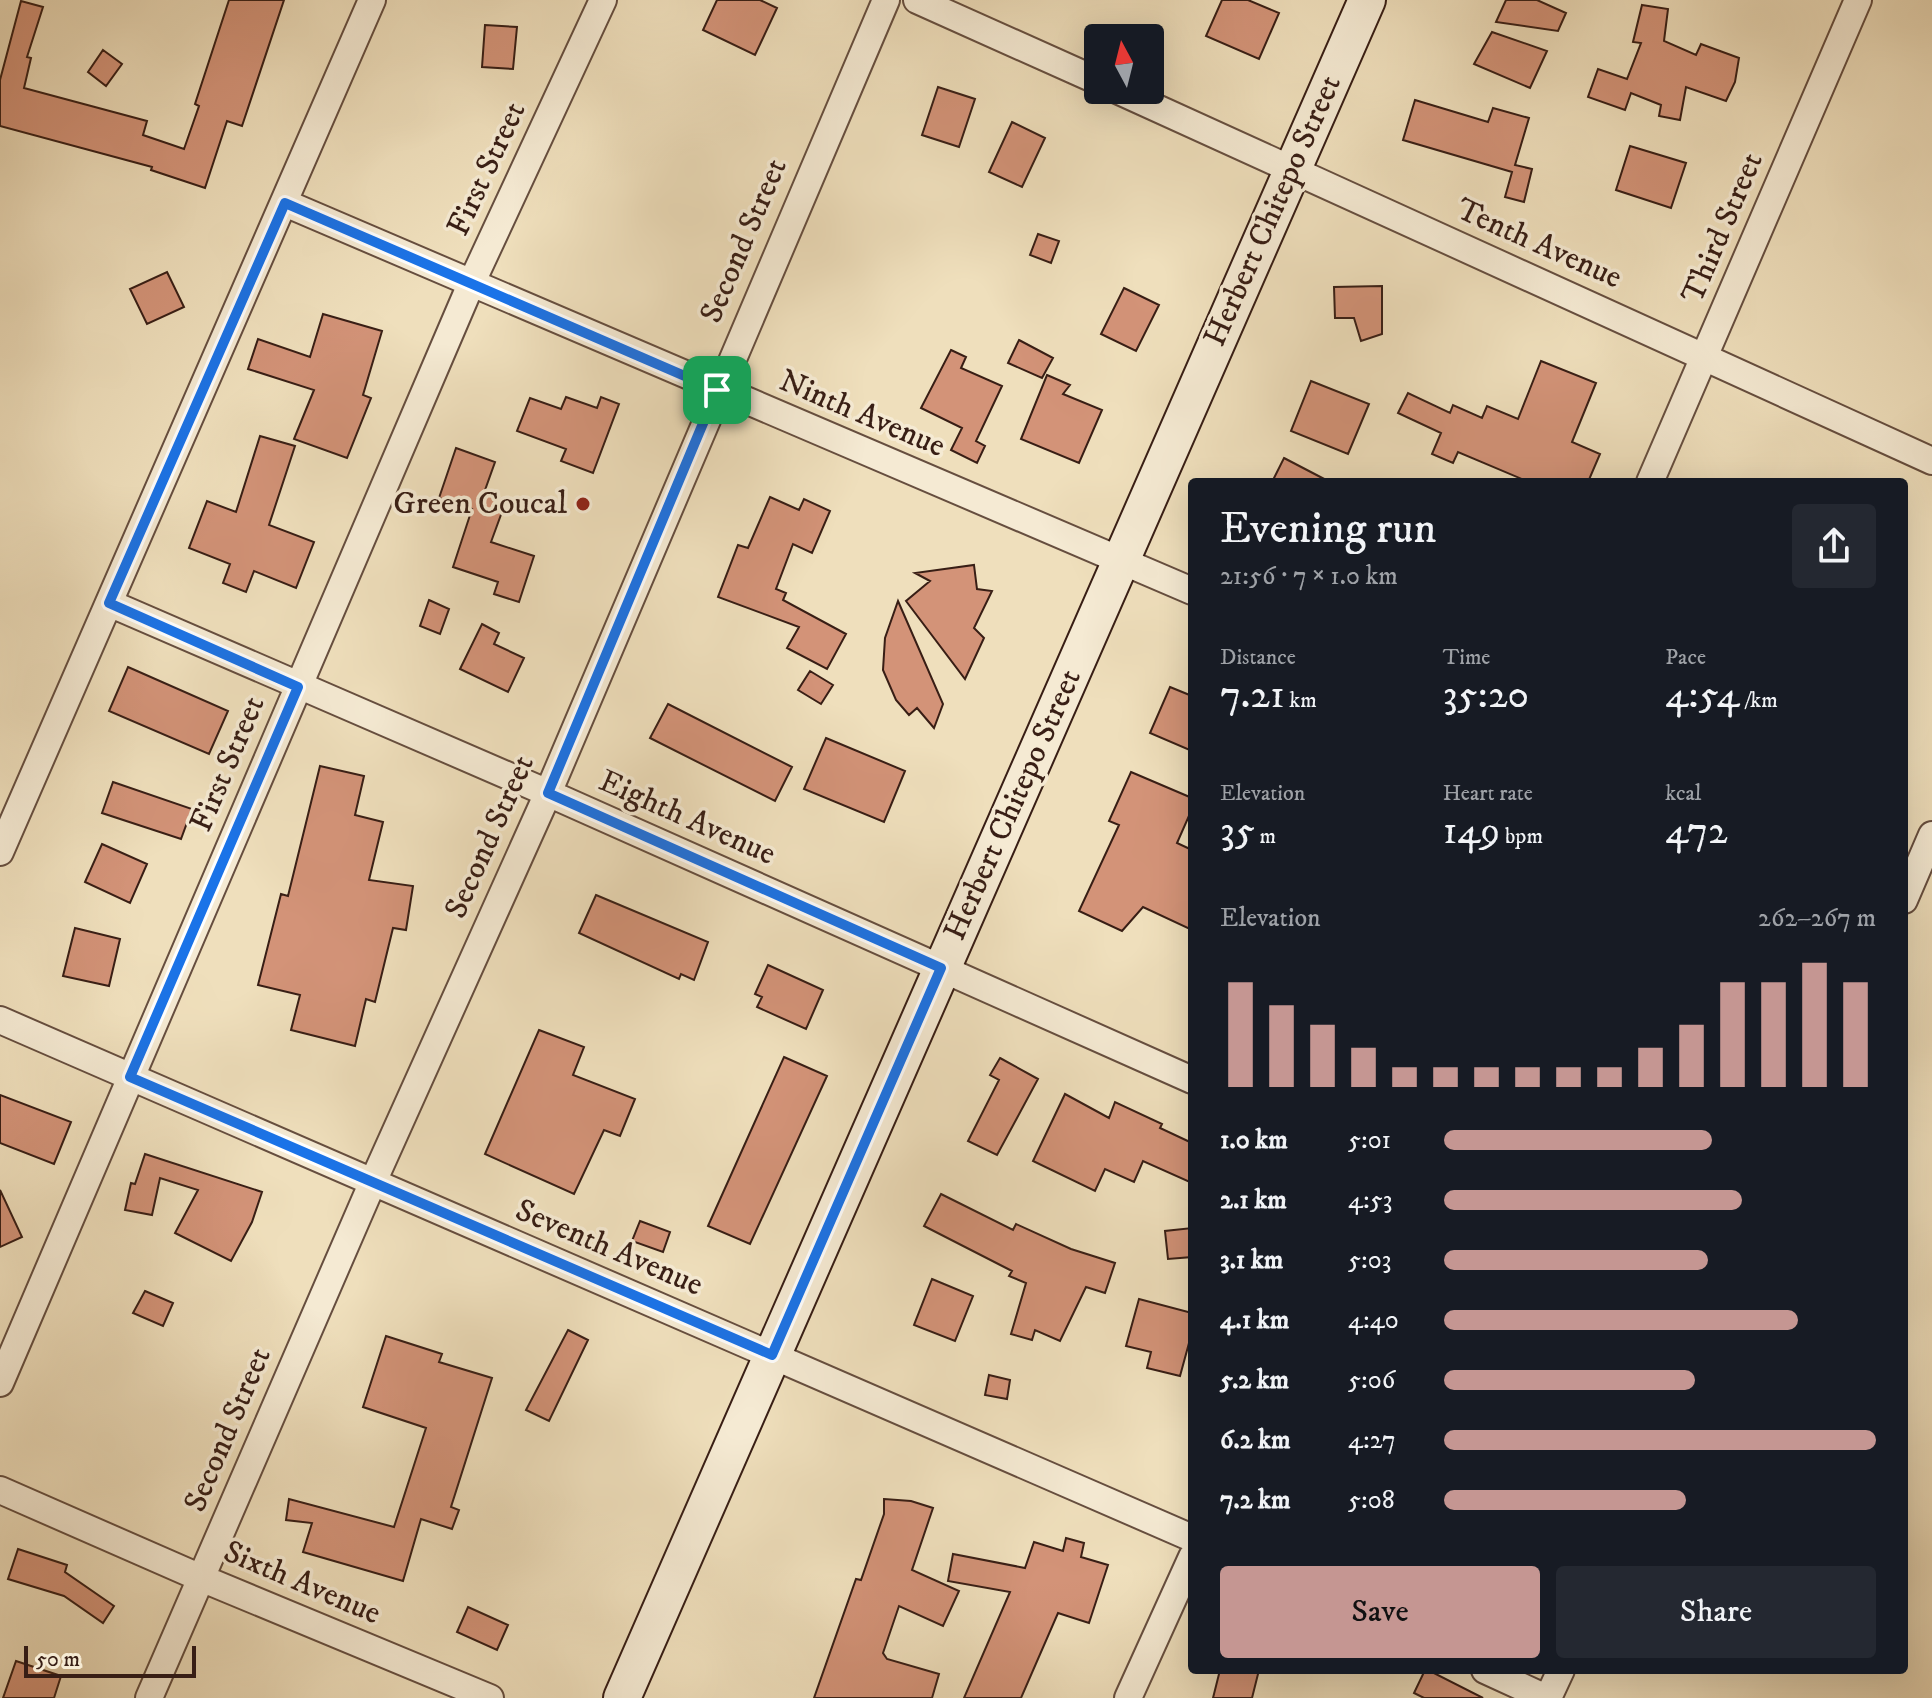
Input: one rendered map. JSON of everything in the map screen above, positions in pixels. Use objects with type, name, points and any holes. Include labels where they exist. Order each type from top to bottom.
[{"type":"main road","name":"Herbert Chitepo Street","points":[[622,1698],[1367,0]]},
{"type":"street","points":[[0,852],[372,0]]},
{"type":"street","name":"First Street","points":[[0,1383],[471,284],[603,0]]},
{"type":"street","name":"Second Street","points":[[149,1698],[372,1184],[548,793],[717,390],[886,0]]},
{"type":"street","points":[[917,0],[1084,75]]},
{"type":"street","name":"Third Street","points":[[1652,478],[1858,0]]},
{"type":"street","name":"Tenth Avenue","points":[[1148,104],[1932,461]]},
{"type":"street","name":"Ninth Avenue","points":[[285,203],[1188,589]]},
{"type":"street","name":"Eighth Avenue","points":[[109,603],[548,793],[1188,1078]]},
{"type":"street","points":[[1908,891],[1932,835]]},
{"type":"street","name":"Seventh Avenue","points":[[0,1020],[1188,1536]]},
{"type":"street","name":"Sixth Avenue","points":[[0,1490],[201,1578],[490,1698]]},
{"type":"street","points":[[1128,1698],[1188,1566]]},
{"type":"street","points":[[1494,1674],[1547,1698],[1559,1674]]},
{"type":"building","points":[[229,0],[284,0],[242,126],[227,121],[205,188],[151,170],[152,167],[0,126],[0,80],[21,1],[43,7],[27,57],[31,58],[24,88],[147,121],[143,135],[184,149],[199,106],[195,104]]},
{"type":"building","points":[[717,0],[760,0],[777,8],[755,55],[703,30]]},
{"type":"building","points":[[1222,0],[1248,0],[1279,13],[1259,59],[1206,36]]},
{"type":"building","points":[[1506,0],[1537,0],[1566,13],[1558,31],[1496,22]]},
{"type":"building","points":[[1642,5],[1668,9],[1664,41],[1696,55],[1701,44],[1739,58],[1735,82],[1726,101],[1686,87],[1680,120],[1659,116],[1661,105],[1631,93],[1625,110],[1588,97],[1598,69],[1627,79],[1641,43],[1633,42]]},
{"type":"building","points":[[485,25],[517,27],[513,69],[482,67]]},
{"type":"building","points":[[1492,32],[1547,51],[1530,88],[1474,64]]},
{"type":"building","points":[[103,50],[122,64],[106,86],[88,72]]},
{"type":"building","points":[[938,87],[975,99],[959,147],[922,135]]},
{"type":"building","points":[[1415,100],[1488,122],[1493,108],[1529,118],[1515,165],[1532,169],[1524,202],[1505,197],[1512,172],[1403,140]]},
{"type":"building","points":[[1012,122],[1045,138],[1022,187],[989,172]]},
{"type":"building","points":[[1630,146],[1686,163],[1671,208],[1616,190]]},
{"type":"building","points":[[1038,234],[1059,241],[1051,263],[1030,255]]},
{"type":"building","points":[[167,272],[184,307],[147,324],[130,289]]},
{"type":"building","points":[[1382,286],[1382,334],[1361,341],[1354,318],[1335,318],[1334,287]]},
{"type":"building","points":[[1124,288],[1159,305],[1136,351],[1101,334]]},
{"type":"building","points":[[323,314],[382,331],[363,395],[371,398],[347,458],[294,439],[314,390],[248,369],[258,339],[310,357]]},
{"type":"building","points":[[1019,340],[1053,358],[1042,378],[1008,363]]},
{"type":"building","points":[[951,350],[966,357],[961,368],[1002,386],[976,441],[985,446],[977,463],[951,450],[962,428],[921,408]]},
{"type":"building","points":[[1541,361],[1596,383],[1572,442],[1600,454],[1590,478],[1520,478],[1458,452],[1453,463],[1432,454],[1441,433],[1398,413],[1408,393],[1450,413],[1453,405],[1482,418],[1487,406],[1518,419]]},
{"type":"building","points":[[1047,375],[1070,385],[1063,394],[1102,410],[1079,463],[1021,439]]},
{"type":"building","points":[[1311,381],[1369,404],[1348,454],[1291,431]]},
{"type":"building","points":[[566,397],[597,408],[601,397],[619,404],[593,473],[561,461],[566,449],[517,431],[530,398],[561,409]]},
{"type":"building","points":[[260,436],[295,446],[269,525],[314,542],[296,588],[254,571],[246,592],[223,583],[230,564],[189,548],[207,501],[236,512]]},
{"type":"building","points":[[456,448],[495,462],[484,493],[506,501],[491,542],[534,556],[519,602],[494,594],[498,582],[453,567],[472,509],[439,498]]},
{"type":"building","points":[[1284,458],[1322,478],[1274,478]]},
{"type":"building","points":[[770,497],[799,510],[804,499],[830,511],[812,553],[793,544],[776,589],[786,593],[783,600],[846,634],[827,669],[787,648],[799,627],[718,597],[738,545],[748,548]]},
{"type":"building","points":[[974,565],[977,589],[992,591],[974,628],[984,638],[965,679],[906,601],[930,581],[915,573]]},
{"type":"building","points":[[429,600],[449,609],[440,634],[420,626]]},
{"type":"building","points":[[898,601],[943,704],[934,728],[917,708],[909,715],[896,700],[883,670],[885,638]]},
{"type":"building","points":[[482,624],[499,633],[494,644],[524,658],[508,692],[460,669]]},
{"type":"building","points":[[128,667],[228,711],[209,754],[109,711]]},
{"type":"building","points":[[810,671],[833,685],[821,704],[798,690]]},
{"type":"building","points":[[1170,687],[1188,694],[1188,749],[1150,733]]},
{"type":"building","points":[[668,704],[792,767],[775,801],[650,738]]},
{"type":"building","points":[[826,738],[905,771],[884,822],[804,789]]},
{"type":"building","points":[[320,766],[364,776],[355,815],[383,822],[369,880],[413,886],[406,930],[393,928],[375,1002],[366,999],[355,1046],[291,1030],[300,995],[258,985],[281,894],[288,896]]},
{"type":"building","points":[[1131,772],[1188,796],[1188,818],[1177,843],[1188,848],[1188,928],[1143,907],[1122,931],[1079,911],[1119,825],[1109,821]]},
{"type":"building","points":[[113,782],[192,809],[181,839],[102,813]]},
{"type":"building","points":[[102,844],[147,864],[130,903],[85,882]]},
{"type":"building","points":[[596,895],[708,942],[694,980],[681,974],[679,979],[579,933]]},
{"type":"building","points":[[75,928],[120,939],[109,986],[63,976]]},
{"type":"building","points":[[768,965],[823,990],[806,1029],[757,1007],[762,997],[755,994]]},
{"type":"building","points":[[539,1030],[584,1047],[573,1075],[635,1099],[620,1136],[604,1130],[574,1194],[485,1154]]},
{"type":"building","points":[[784,1057],[827,1076],[750,1244],[708,1226]]},
{"type":"building","points":[[1000,1058],[1038,1079],[997,1155],[968,1141],[999,1080],[990,1075]]},
{"type":"building","points":[[1065,1094],[1109,1118],[1115,1102],[1162,1124],[1160,1128],[1188,1141],[1188,1181],[1143,1161],[1134,1182],[1105,1169],[1095,1191],[1033,1161]]},
{"type":"building","points":[[0,1095],[71,1122],[54,1164],[0,1143]]},
{"type":"building","points":[[145,1154],[262,1192],[252,1222],[231,1261],[175,1233],[198,1190],[160,1178],[152,1215],[125,1210],[131,1183],[135,1184]]},
{"type":"building","points":[[0,1190],[22,1237],[0,1247]]},
{"type":"building","points":[[941,1194],[1013,1230],[1016,1224],[1071,1249],[1115,1263],[1105,1293],[1086,1287],[1060,1341],[1035,1330],[1032,1340],[1011,1334],[1026,1283],[1009,1276],[1012,1271],[924,1226]]},
{"type":"building","points":[[640,1221],[670,1232],[663,1252],[632,1241]]},
{"type":"building","points":[[1188,1228],[1188,1257],[1168,1259],[1165,1231]]},
{"type":"building","points":[[932,1279],[973,1296],[955,1341],[914,1325]]},
{"type":"building","points":[[145,1291],[173,1303],[163,1326],[133,1313]]},
{"type":"building","points":[[1139,1299],[1188,1312],[1188,1347],[1180,1376],[1147,1368],[1151,1352],[1126,1346]]},
{"type":"building","points":[[568,1330],[588,1340],[549,1421],[526,1410]]},
{"type":"building","points":[[386,1336],[442,1354],[439,1362],[492,1378],[451,1507],[459,1510],[452,1529],[421,1519],[403,1581],[303,1552],[312,1523],[286,1520],[289,1499],[394,1527],[426,1428],[363,1407]]},
{"type":"building","points":[[989,1375],[1010,1380],[1007,1399],[985,1395]]},
{"type":"building","points":[[884,1499],[911,1501],[933,1508],[912,1570],[959,1591],[943,1626],[899,1606],[883,1653],[887,1659],[939,1674],[932,1698],[814,1698],[856,1579],[861,1580],[884,1514]]},
{"type":"building","points":[[1066,1538],[1084,1543],[1081,1557],[1108,1565],[1089,1623],[1058,1613],[1021,1698],[964,1698],[1010,1592],[948,1581],[953,1554],[1025,1568],[1034,1542],[1063,1551]]},
{"type":"building","points":[[18,1549],[67,1565],[65,1572],[114,1606],[103,1623],[64,1596],[8,1579]]},
{"type":"building","points":[[468,1607],[508,1625],[497,1650],[457,1632]]},
{"type":"building","points":[[16,1661],[61,1676],[54,1698],[3,1698]]},
{"type":"building","points":[[1219,1674],[1258,1674],[1252,1698],[1213,1698]]},
{"type":"building","points":[[1423,1674],[1436,1674],[1483,1698],[1424,1698],[1414,1693]]},
{"type":"place","name":"Green Coucal","points":[[583,504]]},
{"type":"route","points":[[285,203],[717,390],[548,793],[941,968],[772,1355],[130,1077],[298,687],[109,603],[285,203]]}]
